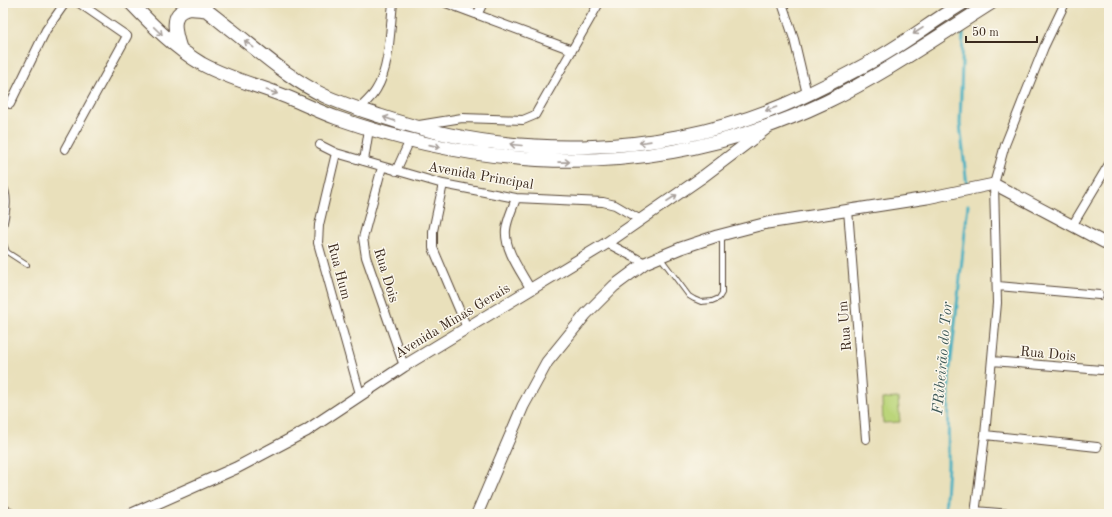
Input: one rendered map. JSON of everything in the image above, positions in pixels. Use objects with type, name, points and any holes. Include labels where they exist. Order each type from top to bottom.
[{"type":"main road","points":[[131,3],[160,34],[203,64],[244,82],[293,99],[336,118],[410,140],[460,151],[505,158],[555,162],[592,161],[680,150],[772,124],[826,102],[868,79],[991,3]]},
{"type":"main road","points":[[180,48],[175,35],[174,24],[181,12],[189,8],[200,7],[300,84],[359,109],[412,127],[454,136],[510,145],[552,148],[604,146],[649,141],[714,128],[784,105],[875,60],[963,3]]},
{"type":"street","points":[[10,104],[46,30],[65,3]]},
{"type":"street","points":[[65,149],[127,36],[79,3]]},
{"type":"street","points":[[359,109],[376,91],[382,76],[393,3]]},
{"type":"street","points":[[446,3],[572,50]]},
{"type":"street","points":[[477,15],[483,3]]},
{"type":"street","points":[[412,127],[462,118],[523,120],[530,118],[540,110],[598,3]]},
{"type":"street","points":[[783,3],[794,39],[807,94]]},
{"type":"street","points":[[1011,514],[975,513],[985,435],[998,286],[994,184],[1005,145],[1044,46],[1064,3]]},
{"type":"street","name":"Avenida Minas Gerais","points":[[132,514],[236,468],[306,431],[404,366],[607,243],[639,219],[701,178],[772,124]]},
{"type":"street","points":[[364,161],[369,129]]},
{"type":"street","points":[[396,171],[410,140]]},
{"type":"street","name":"Avenida Principal","points":[[320,145],[336,153],[443,184],[516,198],[604,202],[615,205],[639,219]]},
{"type":"street","name":"Rua Hum","points":[[336,153],[319,225],[318,243],[360,394]]},
{"type":"street","points":[[1072,226],[1109,164]]},
{"type":"street","name":"Rua Dois","points":[[382,167],[364,238],[366,257],[404,366]]},
{"type":"street","points":[[443,184],[433,231],[433,248],[467,328]]},
{"type":"street","points":[[477,514],[524,406],[548,362],[586,314],[614,286],[645,263],[722,235],[767,223],[927,198],[994,184],[1109,245]]},
{"type":"street","points":[[516,198],[507,224],[506,238],[511,253],[531,290]]},
{"type":"street","name":"Rua Um","points":[[848,210],[866,439]]},
{"type":"street","points":[[607,243],[645,263]]},
{"type":"street","points":[[998,286],[1099,295]]},
{"type":"street","name":"Rua Dois","points":[[992,361],[1101,370]]},
{"type":"street","points":[[985,435],[1098,447]]},
{"type":"street","points":[[3,510],[9,514]]},
{"type":"lane","points":[[3,183],[6,188],[8,201],[3,232]]},
{"type":"lane","points":[[660,257],[689,296],[701,302],[712,301],[719,298],[722,293],[722,235]]},
{"type":"lane","points":[[3,241],[7,252],[27,264]]},
{"type":"green space","points":[[898,398],[900,422],[883,423],[882,399]]},
{"type":"waterway","name":"FRibeirão do Tor","points":[[963,33],[960,124],[967,186]]},
{"type":"waterway","name":"FRibeirão do Tor","points":[[945,514],[948,465],[949,378],[968,205]]}]
